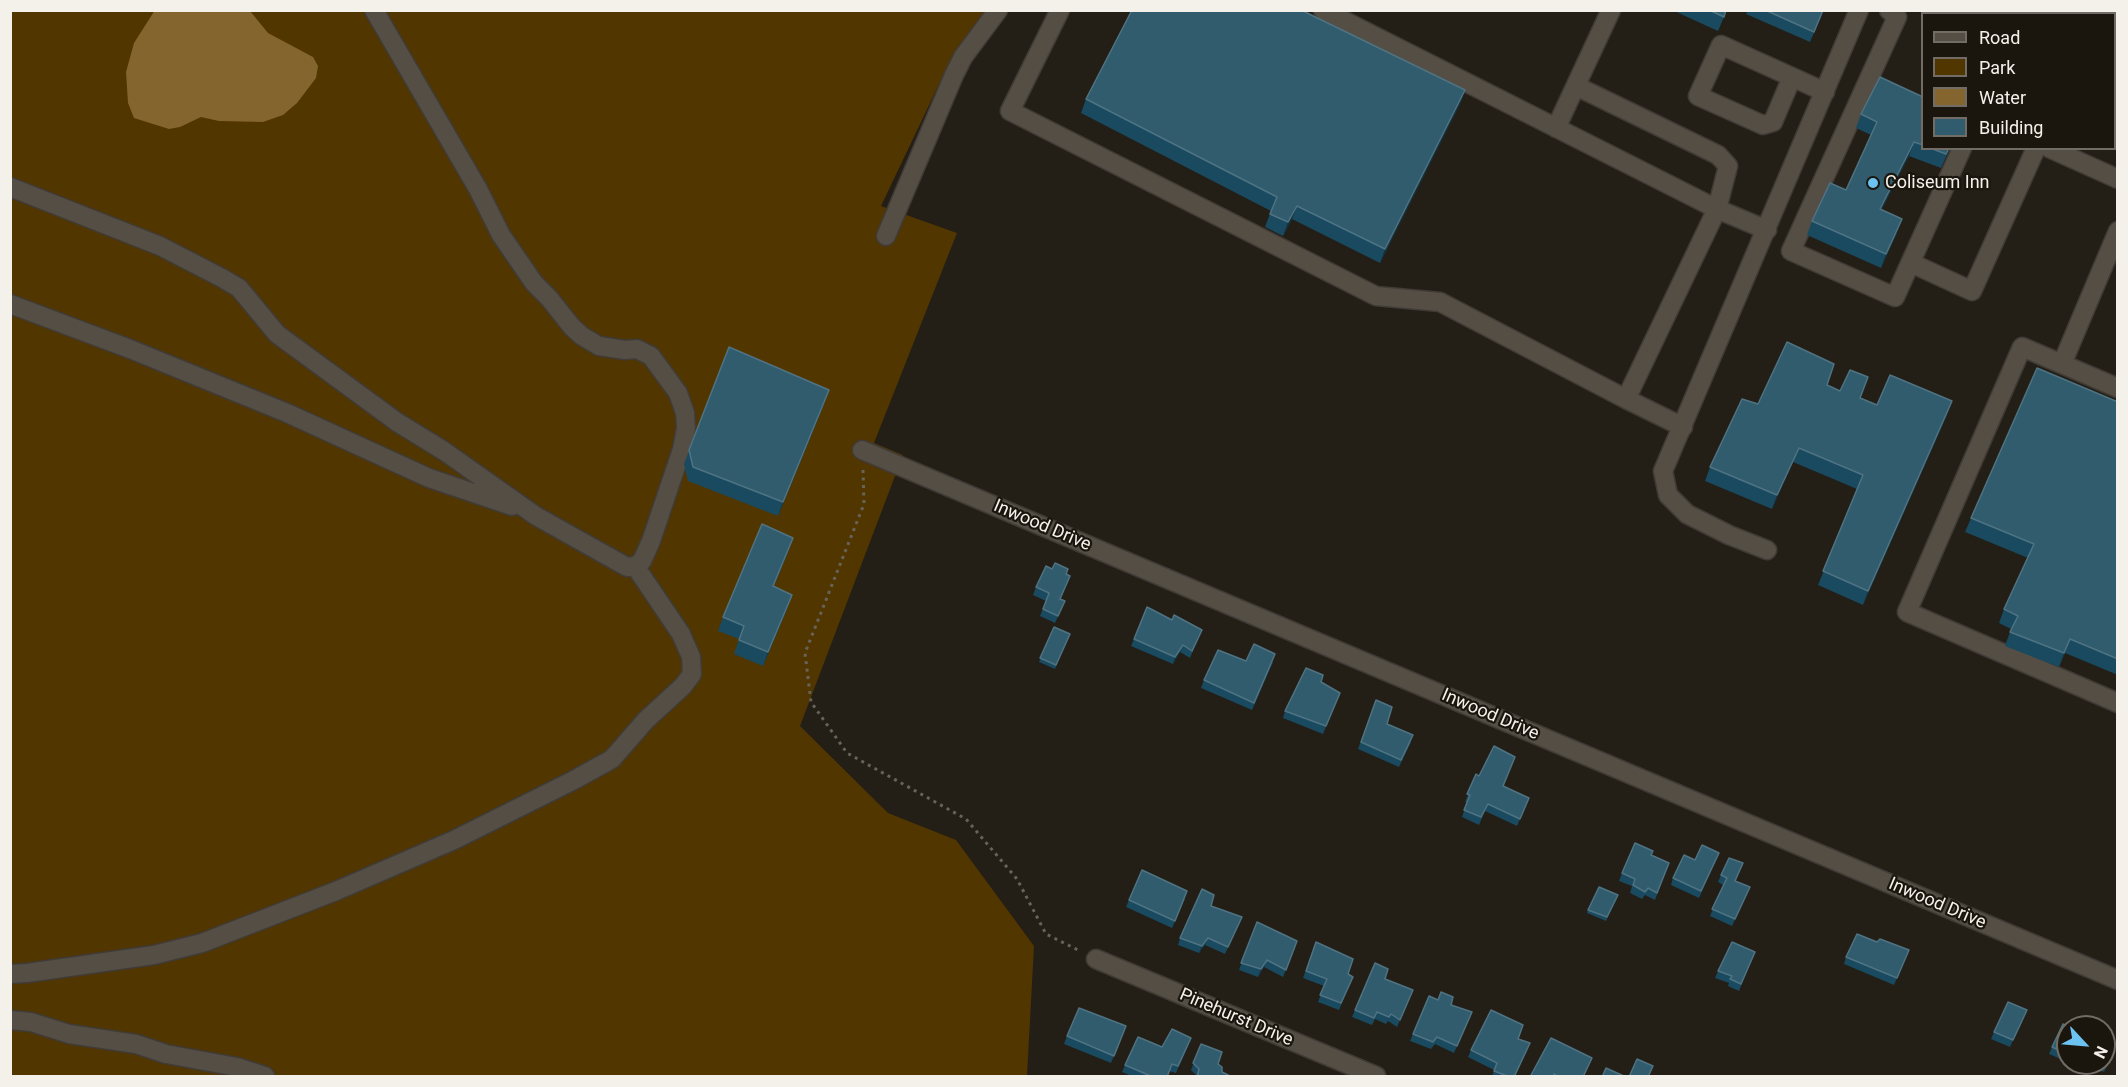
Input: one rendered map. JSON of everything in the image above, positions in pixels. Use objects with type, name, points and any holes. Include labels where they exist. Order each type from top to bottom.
[{"type":"street","points":[[10,187],[160,246],[239,288],[277,334],[397,422],[444,451],[564,533],[627,567],[635,566],[642,561],[651,540],[682,449],[686,428],[685,413],[678,393],[651,356],[637,349],[625,350],[599,346],[582,336],[534,283],[501,235],[478,189],[374,10]]},
{"type":"street","points":[[886,236],[954,75],[963,57],[998,10]]},
{"type":"street","points":[[1060,10],[1010,111],[1376,296],[1440,302],[1683,427]]},
{"type":"street","points":[[1323,10],[1718,209],[1767,230]]},
{"type":"street","points":[[1556,128],[1611,10]]},
{"type":"street","points":[[1767,550],[1729,535],[1687,514],[1668,495],[1663,471],[1859,10]]},
{"type":"street","points":[[1889,10],[1897,17],[1791,250],[1895,297],[1961,150]]},
{"type":"street","points":[[1792,77],[1773,122],[1763,125],[1698,96],[1721,45],[1792,77],[1825,92]]},
{"type":"street","points":[[1575,86],[1718,155],[1728,166],[1718,209],[1626,399]]},
{"type":"street","points":[[1911,263],[1972,291],[2035,150]]},
{"type":"street","points":[[2053,150],[2118,179]]},
{"type":"street","points":[[2062,364],[2118,231]]},
{"type":"street","points":[[10,304],[130,349],[277,409],[429,478],[509,506],[520,505]]},
{"type":"street","points":[[2118,388],[2022,347],[1907,612],[2118,703]]},
{"type":"street","name":"Inwood Drive","points":[[862,450],[2118,980]]},
{"type":"street","points":[[10,974],[154,955],[202,943],[336,891],[454,840],[612,759],[646,720],[683,686],[692,674],[691,657],[681,634],[635,566]]},
{"type":"street","name":"Pinehurst Drive","points":[[1096,959],[1376,1077]]},
{"type":"street","points":[[10,1020],[31,1022],[69,1034],[136,1044],[174,1056],[237,1067],[265,1077]]},
{"type":"path","points":[[862,450],[864,504],[805,653],[811,702],[847,753],[966,819],[1017,879],[1046,934],[1096,959]]},
{"type":"green space","points":[[10,11],[985,11],[952,57],[881,206],[957,233],[874,443],[903,455],[800,726],[888,813],[956,840],[1034,946],[1027,1076],[11,1076]]},
{"type":"water","points":[[155,10],[250,11],[268,33],[313,57],[318,66],[316,78],[297,103],[283,115],[263,122],[219,121],[201,117],[180,127],[169,129],[134,118],[128,103],[126,72],[134,43]]},
{"type":"building","points":[[1132,10],[1301,10],[1465,90],[1385,249],[1297,206],[1288,222],[1270,214],[1277,197],[1086,99]]},
{"type":"building","points":[[1709,10],[1726,10],[1724,17]]},
{"type":"building","points":[[1765,10],[1823,10],[1814,32]]},
{"type":"building","name":"Coliseum Inn","points":[[1880,77],[1921,96],[1921,144],[1914,142],[1880,209],[1902,219],[1886,254],[1812,221],[1830,183],[1846,190],[1877,122],[1861,114]]},
{"type":"building","points":[[1935,150],[1948,150],[1946,154]]},
{"type":"building","points":[[1787,342],[1834,364],[1827,385],[1840,391],[1850,370],[1868,377],[1860,398],[1877,405],[1890,375],[1952,401],[1868,591],[1823,571],[1863,475],[1799,448],[1777,495],[1710,467],[1742,399],[1758,404]]},
{"type":"building","points":[[729,347],[829,390],[783,502],[693,467],[689,450]]},
{"type":"building","points":[[2037,368],[2118,402],[2118,659],[2070,639],[2064,653],[2010,632],[2018,616],[2004,609],[2034,544],[1971,518]]},
{"type":"building","points":[[762,524],[793,538],[773,586],[792,595],[768,652],[739,640],[744,626],[723,617]]},
{"type":"building","points":[[1055,563],[1068,569],[1066,574],[1070,576],[1060,599],[1065,601],[1058,616],[1043,609],[1049,593],[1036,587],[1046,566],[1052,569]]},
{"type":"building","points":[[1147,607],[1172,620],[1174,615],[1202,630],[1192,651],[1183,645],[1175,657],[1134,639]]},
{"type":"building","points":[[1054,627],[1070,634],[1056,665],[1040,658]]},
{"type":"building","points":[[1254,644],[1275,654],[1254,703],[1204,680],[1218,650],[1246,661]]},
{"type":"building","points":[[1306,668],[1323,675],[1321,682],[1340,693],[1326,726],[1285,711]]},
{"type":"building","points":[[1376,700],[1392,707],[1387,724],[1413,735],[1401,760],[1361,742]]},
{"type":"building","points":[[1494,746],[1515,757],[1503,786],[1529,798],[1520,819],[1488,804],[1481,817],[1464,810],[1470,795],[1467,794],[1476,774],[1479,776]]},
{"type":"building","points":[[1635,843],[1653,851],[1651,855],[1669,863],[1657,893],[1648,888],[1645,892],[1633,885],[1635,879],[1622,873]]},
{"type":"building","points":[[1702,845],[1719,853],[1701,891],[1673,878],[1684,855],[1695,860]]},
{"type":"building","points":[[1729,858],[1743,863],[1735,881],[1750,887],[1735,919],[1712,909],[1727,878],[1721,875]]},
{"type":"building","points":[[1142,870],[1187,891],[1175,921],[1129,900]]},
{"type":"building","points":[[1599,887],[1618,895],[1607,917],[1588,910]]},
{"type":"building","points":[[1202,889],[1214,895],[1211,906],[1242,917],[1228,947],[1208,938],[1202,946],[1180,938]]},
{"type":"building","points":[[1257,922],[1297,941],[1286,970],[1267,960],[1261,969],[1241,963]]},
{"type":"building","points":[[1857,934],[1877,942],[1880,939],[1909,950],[1897,978],[1846,957]]},
{"type":"building","points":[[1316,942],[1353,959],[1348,974],[1353,977],[1341,1003],[1320,995],[1327,979],[1306,971]]},
{"type":"building","points":[[1732,942],[1755,952],[1741,984],[1730,979],[1732,976],[1718,971]]},
{"type":"building","points":[[1375,963],[1388,969],[1385,979],[1413,990],[1400,1020],[1391,1014],[1389,1017],[1377,1012],[1374,1018],[1355,1010]]},
{"type":"building","points":[[1441,992],[1453,997],[1451,1005],[1472,1012],[1457,1046],[1437,1037],[1433,1042],[1413,1034],[1429,996],[1438,1000]]},
{"type":"building","points":[[2008,1002],[2027,1010],[2013,1040],[1994,1032]]},
{"type":"building","points":[[1079,1008],[1126,1026],[1114,1056],[1067,1036]]},
{"type":"building","points":[[1491,1010],[1523,1025],[1518,1039],[1530,1043],[1514,1077],[1494,1071],[1497,1063],[1471,1050]]},
{"type":"building","points":[[1172,1029],[1191,1038],[1178,1066],[1172,1064],[1167,1077],[1153,1077],[1125,1065],[1138,1037],[1162,1047]]},
{"type":"building","points":[[1551,1038],[1592,1058],[1583,1077],[1559,1077],[1554,1074],[1553,1077],[1530,1077]]},
{"type":"building","points":[[1201,1044],[1222,1052],[1218,1064],[1222,1067],[1222,1072],[1232,1077],[1197,1077],[1199,1069],[1193,1063]]},
{"type":"building","points":[[1637,1059],[1653,1066],[1648,1077],[1629,1077]]},
{"type":"building","points":[[1606,1068],[1626,1077],[1602,1077]]},
{"type":"place","name":"Coliseum Inn","points":[[1873,183]]}]
